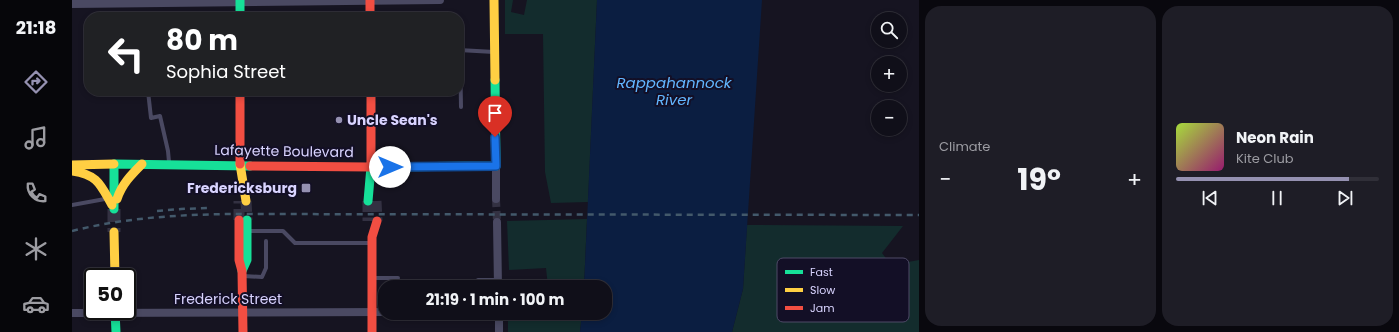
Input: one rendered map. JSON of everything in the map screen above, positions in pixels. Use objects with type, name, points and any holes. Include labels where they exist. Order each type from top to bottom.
[{"type":"main road","points":[[370,0],[370,12]]},
{"type":"main road","points":[[494,0],[496,166]]},
{"type":"main road","points":[[240,1],[240,12]]},
{"type":"main road","points":[[240,96],[240,164],[243,201]]},
{"type":"main road","points":[[371,96],[372,201]]},
{"type":"main road","points":[[72,158],[86,164]]},
{"type":"main road","points":[[114,164],[114,209]]},
{"type":"main road","points":[[114,209],[120,188],[127,178],[142,164]]},
{"type":"main road","name":"Lafayette Boulevard","points":[[72,165],[240,164],[371,171],[496,166]]},
{"type":"main road","points":[[72,172],[86,173],[95,179],[103,188],[114,209]]},
{"type":"main road","points":[[242,273],[247,260],[247,231],[243,220],[239,260],[242,273],[243,332]]},
{"type":"main road","points":[[372,221],[372,332]]},
{"type":"main road","points":[[114,232],[115,268]]},
{"type":"main road","points":[[116,320],[116,332]]},
{"type":"street","points":[[72,4],[440,0]]},
{"type":"street","points":[[496,166],[496,198]]},
{"type":"street","points":[[497,222],[498,280]]},
{"type":"street","name":"Frederick Street","points":[[136,312],[378,312]]},
{"type":"street","name":"Frederick Street","points":[[72,314],[84,313]]},
{"type":"street","points":[[499,320],[499,332]]},
{"type":"lane","points":[[464,50],[495,52]]},
{"type":"lane","points":[[149,96],[151,118],[160,116],[168,151],[169,164]]},
{"type":"lane","points":[[460,96],[460,107]]},
{"type":"lane","points":[[72,205],[108,198]]},
{"type":"lane","points":[[247,231],[283,231],[295,243],[372,240]]},
{"type":"lane","points":[[242,273],[262,276],[266,268],[266,241]]},
{"type":"lane","points":[[372,278],[398,278]]},
{"type":"green space","points":[[505,0],[513,0],[511,12],[524,15],[527,0],[597,0],[588,202],[551,203],[545,172],[543,34],[505,34]]},
{"type":"green space","points":[[587,219],[584,280],[547,280],[546,268],[509,270],[507,221]]},
{"type":"green space","points":[[747,225],[903,226],[882,253],[886,258],[777,258],[777,322],[909,322],[909,262],[919,260],[919,332],[732,332],[743,289]]},
{"type":"green space","points":[[508,320],[581,320],[580,332],[508,332]]},
{"type":"water","name":"Rappahannock River","points":[[597,0],[762,0],[743,289],[732,332],[580,332],[581,320],[612,320],[612,280],[584,280]]},
{"type":"tunnel","points":[[496,199],[497,222]]},
{"type":"tunnel","points":[[239,201],[239,220]]},
{"type":"tunnel","points":[[246,201],[247,220]]},
{"type":"tunnel","points":[[368,201],[368,221]]},
{"type":"tunnel","points":[[376,201],[377,221]]},
{"type":"tunnel","points":[[114,209],[114,232]]},
{"type":"railway","points":[[157,211],[207,208]]},
{"type":"railway","points":[[72,231],[130,220],[188,215],[227,214],[919,215]]},
{"type":"traffic: fast","points":[[240,0],[240,12]]},
{"type":"traffic: fast","points":[[368,201],[371,167],[496,166],[495,80]]},
{"type":"traffic: fast","points":[[114,209],[114,164],[250,166]]},
{"type":"traffic: fast","points":[[242,271],[247,260],[247,220]]},
{"type":"traffic: fast","points":[[115,320],[116,332]]},
{"type":"traffic: slow","points":[[494,0],[495,80]]},
{"type":"traffic: slow","points":[[72,165],[114,164]]},
{"type":"traffic: slow","points":[[117,199],[124,184],[142,164]]},
{"type":"traffic: slow","points":[[240,164],[246,201]]},
{"type":"traffic: slow","points":[[72,171],[88,175],[93,178],[101,186],[112,205]]},
{"type":"traffic: slow","points":[[114,232],[115,268]]},
{"type":"traffic: jam","points":[[370,0],[370,12]]},
{"type":"traffic: jam","points":[[240,96],[240,164]]},
{"type":"traffic: jam","points":[[250,166],[371,167],[371,96]]},
{"type":"traffic: jam","points":[[239,220],[239,260],[242,271],[243,332]]},
{"type":"traffic: jam","points":[[372,332],[372,237],[377,221]]},
{"type":"place","name":"Uncle Sean's","points":[[339,120]]},
{"type":"place","name":"Fredericksburg","points":[[306,188]]},
{"type":"route","points":[[390,167],[496,166],[495,137]]}]
